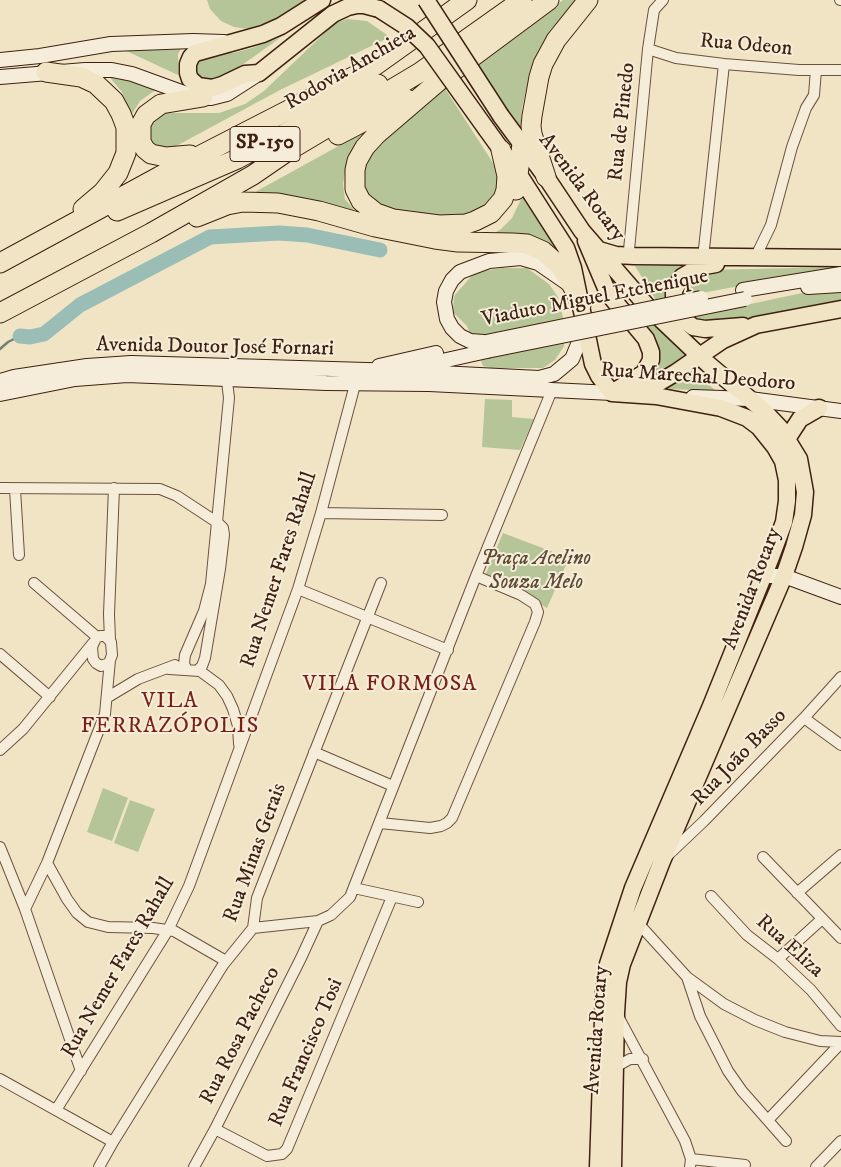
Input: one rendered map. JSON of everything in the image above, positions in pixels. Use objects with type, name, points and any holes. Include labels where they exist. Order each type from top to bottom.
[{"type":"highway","name":"Rodovia Anchieta","points":[[0,263],[203,153],[284,114],[376,65],[400,50],[467,0]]},
{"type":"highway","name":"Rodovia Anchieta","points":[[78,222],[136,204],[237,159],[402,70],[500,0]]},
{"type":"highway","name":"Rodovia Anchieta","points":[[0,313],[151,233],[253,175],[288,151],[419,73],[522,0]]},
{"type":"highway","name":"Rodovia Anchieta","points":[[253,175],[289,161],[440,80],[550,0]]},
{"type":"highway","points":[[546,177],[531,126],[539,77],[543,64],[556,40],[588,0]]},
{"type":"highway","points":[[46,72],[84,78],[101,88],[109,95],[118,109],[124,120],[127,134],[124,160],[110,185],[52,235]]},
{"type":"highway","points":[[440,80],[377,134],[365,147],[357,161],[355,170],[355,189],[361,201],[376,213],[404,221],[439,225],[466,224],[475,221],[491,213],[503,199],[507,176],[501,150]]},
{"type":"highway","points":[[203,97],[171,101],[158,106],[144,117],[140,124],[140,132],[144,148],[154,156],[170,158],[203,153]]},
{"type":"highway","points":[[458,242],[491,228],[502,220],[511,205],[516,190],[522,144]]},
{"type":"highway","points":[[151,233],[227,205],[242,202],[278,203],[319,211],[375,227],[458,242],[513,243],[536,247],[561,267],[580,306]]},
{"type":"main road","points":[[322,0],[280,26],[250,39],[202,50],[193,55],[189,60],[188,68],[190,80],[198,86],[212,88],[222,86],[245,74],[259,73],[348,0]]},
{"type":"main road","name":"Avenida Rotary","points":[[426,0],[501,116],[546,177],[582,231],[647,306],[780,428],[799,459],[805,492],[803,514],[784,576],[662,861],[622,964],[618,982],[616,1013],[613,1167]]},
{"type":"main road","name":"Avenida Rotary","points":[[333,14],[357,5],[379,9],[407,27],[427,46],[518,173],[566,248],[573,268],[593,364],[599,376],[612,393]]},
{"type":"main road","points":[[582,231],[611,297],[646,339],[651,352],[650,360],[644,373],[612,393]]},
{"type":"main road","points":[[599,250],[616,255],[634,256],[841,258]]},
{"type":"main road","points":[[755,258],[699,267],[682,276],[677,283],[673,297],[674,306],[678,314],[693,327],[711,329],[756,325],[841,309]]},
{"type":"main road","points":[[612,393],[648,387],[660,382],[675,374],[723,340],[756,325]]},
{"type":"main road","name":"Rua Marechal Deodoro","points":[[612,393],[656,396]]},
{"type":"main road","name":"Avenida Rotary","points":[[598,1167],[604,990],[608,964],[634,888],[711,706],[784,522],[787,508],[787,480],[783,461],[775,447],[759,427],[747,418],[734,412],[656,396]]},
{"type":"main road","points":[[787,439],[800,419],[818,408]]},
{"type":"street","name":"Rua de Pinedo","points":[[634,256],[629,250],[648,49],[654,10],[663,0]]},
{"type":"street","points":[[0,60],[40,56],[111,44],[193,41],[235,42]]},
{"type":"street","name":"Rua Odeon","points":[[648,49],[676,58],[724,64],[841,70]]},
{"type":"street","points":[[703,258],[724,64]]},
{"type":"street","points":[[0,77],[96,69],[124,72],[183,93],[203,97],[224,96],[259,73]]},
{"type":"street","points":[[755,258],[771,225],[792,147],[806,108],[814,95],[816,70]]},
{"type":"street","points":[[486,345],[460,336],[447,319],[444,302],[446,291],[455,276],[465,269],[489,261],[521,258],[542,265],[580,306]]},
{"type":"street","name":"Viaduto Miguel Etchenique","points":[[356,378],[486,345],[841,274]]},
{"type":"street","name":"Viaduto Miguel Etchenique","points":[[744,294],[841,285]]},
{"type":"street","name":"Avenida Doutor José Fornari","points":[[356,378],[400,371],[530,378],[548,377],[560,371],[572,359],[579,342],[580,306]]},
{"type":"street","name":"Viaduto Miguel Etchenique","points":[[400,371],[486,345]]},
{"type":"street","name":"Avenida Doutor José Fornari","points":[[0,381],[41,372],[110,364],[226,373],[356,378],[429,384],[552,390]]},
{"type":"street","points":[[190,667],[211,584],[229,398],[226,373]]},
{"type":"street","name":"Avenida Doutor José Fornari","points":[[0,394],[105,375],[226,373]]},
{"type":"street","name":"Rua Nemer Fares Rahall","points":[[56,1110],[168,930],[189,886],[298,589],[321,513],[356,378]]},
{"type":"street","points":[[253,928],[318,921],[331,915],[350,897],[476,576],[552,390]]},
{"type":"street","name":"Rua Marechal Deodoro","points":[[552,390],[612,393]]},
{"type":"street","name":"Rua Marechal Deodoro","points":[[656,396],[750,399],[841,411]]},
{"type":"street","points":[[0,488],[165,490],[218,522],[223,528],[224,535],[219,576],[203,664],[169,669],[108,691]]},
{"type":"street","points":[[25,909],[47,863],[102,723],[108,691],[112,647],[110,640],[110,614],[114,488]]},
{"type":"street","points":[[15,489],[19,555]]},
{"type":"street","points":[[191,506],[216,536]]},
{"type":"street","points":[[321,513],[442,515]]},
{"type":"street","points":[[380,823],[430,828],[441,826],[452,818],[535,622],[538,612],[535,604],[520,595],[476,576]]},
{"type":"street","points":[[762,576],[784,576],[841,597]]},
{"type":"street","points":[[34,583],[97,639]]},
{"type":"street","name":"Rua Minas Gerais","points":[[99,1167],[226,961],[253,928],[257,898],[381,583]]},
{"type":"street","points":[[298,589],[448,650]]},
{"type":"street","points":[[108,691],[98,664],[92,654],[97,639],[110,614]]},
{"type":"street","points":[[1,749],[23,730],[97,639],[106,637],[110,640]]},
{"type":"street","points":[[0,654],[50,697]]},
{"type":"street","points":[[75,666],[88,662],[106,664],[110,660]]},
{"type":"street","points":[[190,667],[205,674],[219,685],[231,702],[236,720],[239,748]]},
{"type":"street","name":"Rua João Basso","points":[[662,861],[704,821],[841,677]]},
{"type":"street","points":[[231,702],[241,709],[248,710],[254,708]]},
{"type":"street","points":[[804,718],[841,745]]},
{"type":"street","points":[[314,752],[394,786]]},
{"type":"street","points":[[0,847],[25,909],[81,1071]]},
{"type":"street","points":[[797,892],[841,855]]},
{"type":"street","points":[[763,857],[841,938]]},
{"type":"street","points":[[47,863],[67,899],[77,913],[88,922],[108,928],[168,930],[179,933],[226,961]]},
{"type":"street","points":[[354,888],[418,902]]},
{"type":"street","name":"Rua Eliza","points":[[711,896],[747,935],[811,990],[841,1026]]},
{"type":"street","name":"Rua Francisco Tosi","points":[[215,1129],[266,1156],[282,1154],[287,1149],[392,897]]},
{"type":"street","points":[[778,960],[822,919]]},
{"type":"street","name":"Rua Rosa Pacheco","points":[[194,1167],[215,1129],[318,921]]},
{"type":"street","points":[[638,923],[687,977],[724,1004],[755,1020],[803,1037],[820,1041],[841,1042]]},
{"type":"street","points":[[687,977],[700,1016],[728,1071],[742,1091],[786,1141]]},
{"type":"street","points":[[616,1013],[685,1141],[690,1163],[745,1165]]},
{"type":"street","points":[[768,1120],[841,1042]]},
{"type":"street","points":[[600,1080],[614,1067],[630,1059],[643,1060]]},
{"type":"street","points":[[0,1079],[113,1142]]},
{"type":"street","points":[[816,1167],[841,1141]]},
{"type":"green space","points":[[207,0],[305,0],[294,9],[248,29],[234,27],[221,21],[210,9]]},
{"type":"green space","points":[[563,0],[577,0],[553,27],[540,49],[527,86],[522,108],[520,134],[475,66]]},
{"type":"green space","points":[[347,19],[367,21],[390,37],[280,90],[167,151],[148,145],[149,123],[164,113],[219,113],[245,104],[264,91],[335,23]]},
{"type":"green space","points":[[280,38],[218,82],[205,86],[192,68],[205,53],[233,53]]},
{"type":"green space","points":[[183,45],[178,54],[178,75],[120,48]]},
{"type":"green space","points":[[106,73],[141,81],[157,89],[140,101],[130,117],[122,92]]},
{"type":"green space","points":[[444,87],[495,166],[498,178],[497,193],[485,212],[441,223],[367,202],[359,175],[366,159],[381,141]]},
{"type":"green space","points":[[373,127],[347,161],[343,184],[345,199],[358,215],[246,197]]},
{"type":"green space","points":[[525,191],[557,249],[487,238],[501,229],[512,218]]},
{"type":"green space","points":[[635,266],[688,266],[667,297],[656,300]]},
{"type":"green space","points":[[837,267],[685,296],[688,282],[708,270]]},
{"type":"green space","points":[[502,268],[527,268],[549,284],[558,297],[566,330],[564,346],[555,360],[543,368],[491,368],[483,366],[467,326],[453,312],[454,296],[475,272]]},
{"type":"green space","points":[[841,291],[841,301],[733,323],[700,325],[694,316],[807,292]]},
{"type":"green space","points":[[655,323],[689,357],[661,375],[648,377],[660,356],[656,337],[646,324]]},
{"type":"green space","points":[[694,371],[716,391],[669,389],[669,387]]},
{"type":"green space","points":[[485,399],[512,400],[512,417],[534,419],[520,450],[482,447]]},
{"type":"green space","name":"Praça Acelino Souza Melo","points":[[503,533],[569,558],[547,608],[512,587],[484,578]]},
{"type":"green space","points":[[103,788],[128,798],[112,841],[87,832]]},
{"type":"green space","points":[[130,800],[155,809],[138,852],[114,843]]},
{"type":"waterway","points":[[20,336],[30,337],[44,334],[80,305],[210,237],[279,233],[307,235],[380,250]]},
{"type":"waterway","points":[[0,349],[8,342],[20,336]]},
{"type":"district","name":"VILA FORMOSA","points":[[390,685]]},
{"type":"district","name":"VILA FERRAZÓPOLIS","points":[[170,714]]}]
